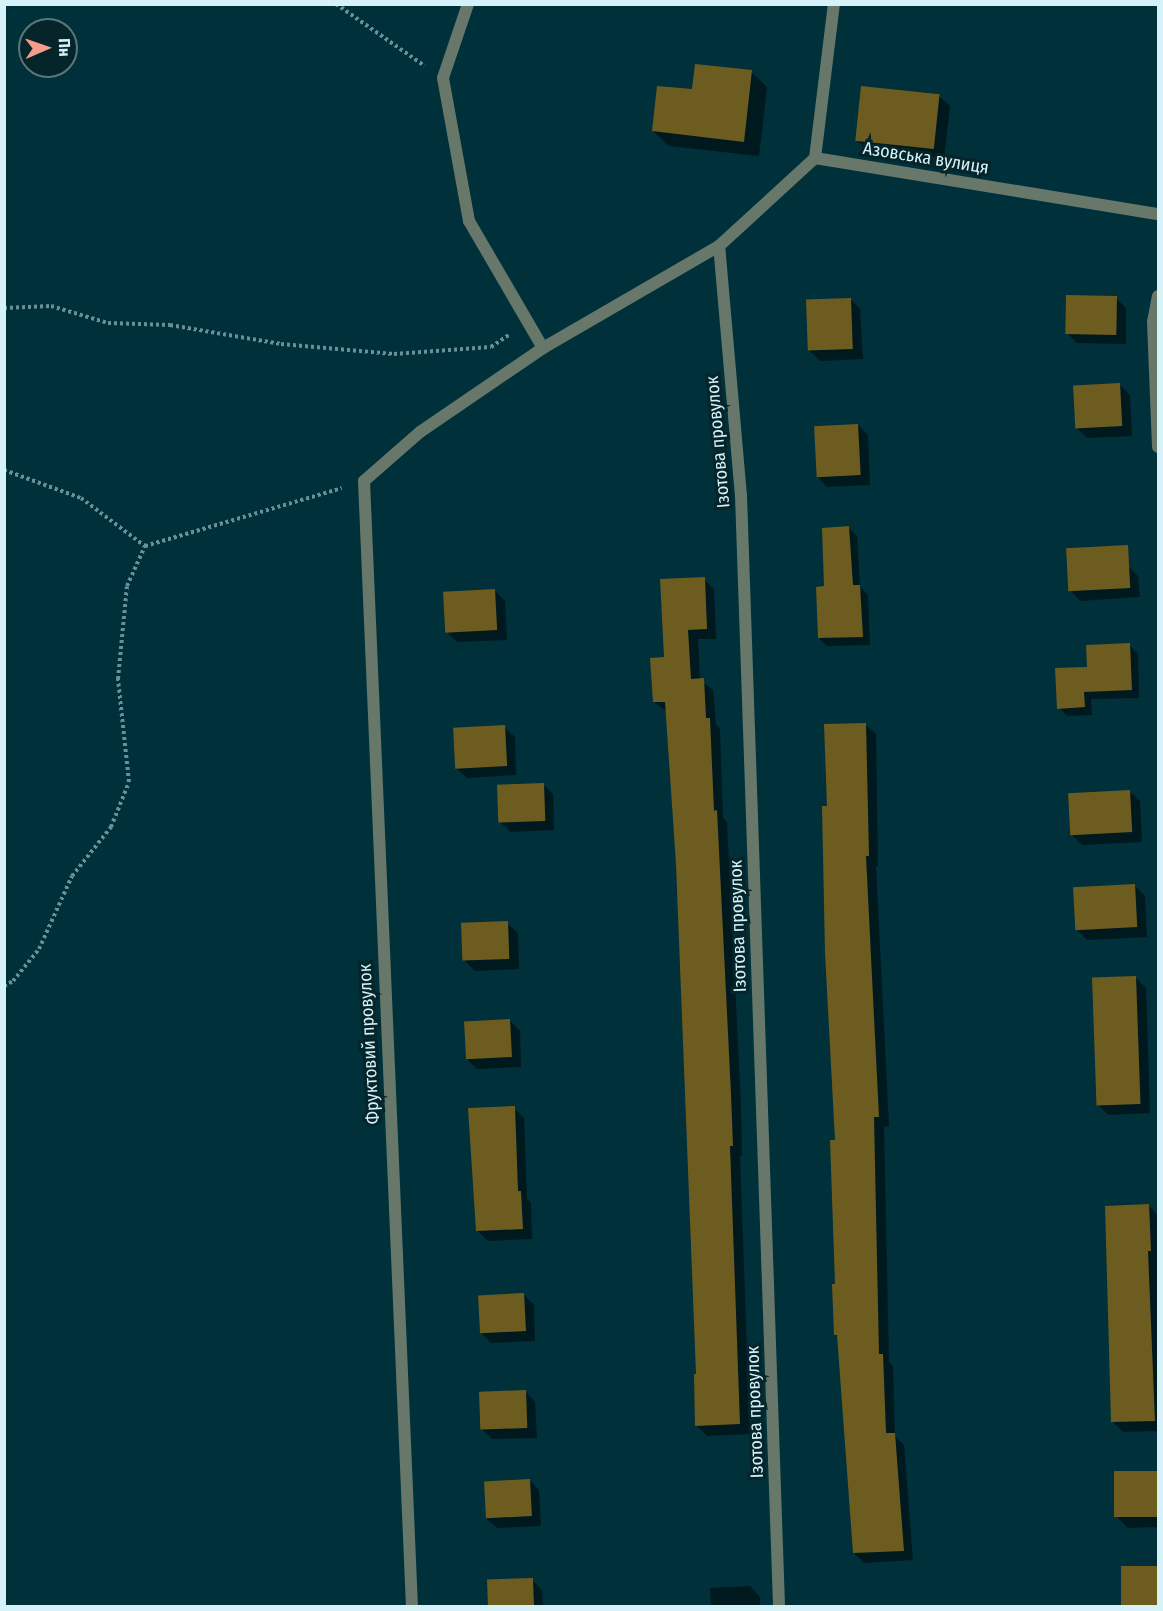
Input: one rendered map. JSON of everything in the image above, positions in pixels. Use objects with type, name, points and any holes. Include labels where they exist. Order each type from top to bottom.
[{"type":"street","points":[[468,4],[443,78],[469,221],[543,348]]},
{"type":"street","points":[[364,481],[420,432],[543,348],[719,246],[814,158],[834,4]]},
{"type":"street","name":"Азовська вулиця","points":[[814,158],[1158,214]]},
{"type":"street","name":"Ізотова провулок","points":[[719,246],[741,496],[779,1606]]},
{"type":"street","points":[[1158,296],[1153,322],[1158,447]]},
{"type":"street","name":"Фруктовий провулок","points":[[364,481],[412,1606]]},
{"type":"path","points":[[336,4],[443,78]]},
{"type":"path","points":[[4,308],[51,306],[108,323],[170,325],[280,344],[394,354],[491,347],[527,322]]},
{"type":"path","points":[[4,470],[81,498],[145,546]]},
{"type":"path","points":[[4,986],[13,981],[39,949],[72,876],[111,827],[129,782],[118,679],[127,586],[145,546],[364,481]]},
{"type":"building","points":[[695,64],[752,70],[744,142],[652,131],[657,86],[692,89]]},
{"type":"building","points":[[861,86],[940,94],[934,149],[855,141]]},
{"type":"building","points":[[1066,295],[1117,296],[1116,335],[1065,334]]},
{"type":"building","points":[[851,298],[853,349],[808,351],[806,300]]},
{"type":"building","points":[[1120,383],[1122,426],[1075,428],[1073,385]]},
{"type":"building","points":[[858,424],[861,475],[817,477],[814,426]]},
{"type":"building","points":[[849,526],[853,585],[860,585],[863,637],[818,638],[816,587],[824,586],[822,528]]},
{"type":"building","points":[[1128,545],[1130,588],[1068,591],[1066,548]]},
{"type":"building","points":[[705,577],[707,629],[688,630],[691,679],[704,678],[706,718],[710,718],[714,811],[717,810],[733,1146],[730,1146],[740,1424],[695,1426],[694,1374],[696,1374],[676,864],[665,702],[653,702],[650,658],[664,657],[660,579]]},
{"type":"building","points":[[495,589],[497,630],[445,633],[443,592]]},
{"type":"building","points":[[1130,643],[1132,690],[1084,692],[1085,707],[1057,709],[1055,668],[1087,667],[1086,645]]},
{"type":"building","points":[[866,723],[869,856],[866,856],[879,1117],[874,1117],[879,1354],[883,1354],[886,1433],[895,1433],[904,1551],[853,1553],[837,1335],[834,1335],[832,1284],[835,1284],[830,1140],[835,1140],[825,953],[822,806],[827,806],[824,724]]},
{"type":"building","points":[[505,725],[507,766],[455,769],[453,728]]},
{"type":"building","points":[[544,783],[545,821],[498,823],[497,785]]},
{"type":"building","points":[[1130,790],[1132,832],[1070,835],[1068,793]]},
{"type":"building","points":[[1135,884],[1137,927],[1075,930],[1073,887]]},
{"type":"building","points":[[508,921],[509,959],[462,961],[461,923]]},
{"type":"building","points":[[1136,976],[1140,1104],[1096,1105],[1092,978]]},
{"type":"building","points":[[510,1019],[512,1057],[466,1059],[464,1021]]},
{"type":"building","points":[[515,1106],[518,1191],[521,1191],[523,1229],[476,1231],[468,1108]]},
{"type":"building","points":[[1149,1204],[1151,1251],[1148,1251],[1155,1421],[1111,1422],[1105,1206]]},
{"type":"building","points":[[524,1293],[526,1331],[480,1333],[478,1295]]},
{"type":"building","points":[[526,1390],[527,1428],[480,1430],[479,1392]]},
{"type":"building","points":[[1114,1471],[1158,1471],[1158,1517],[1114,1517]]},
{"type":"building","points":[[530,1479],[532,1516],[486,1518],[484,1481]]},
{"type":"building","points":[[1121,1566],[1158,1566],[1158,1606],[1121,1606]]},
{"type":"building","points":[[533,1578],[534,1606],[488,1606],[487,1580]]}]
